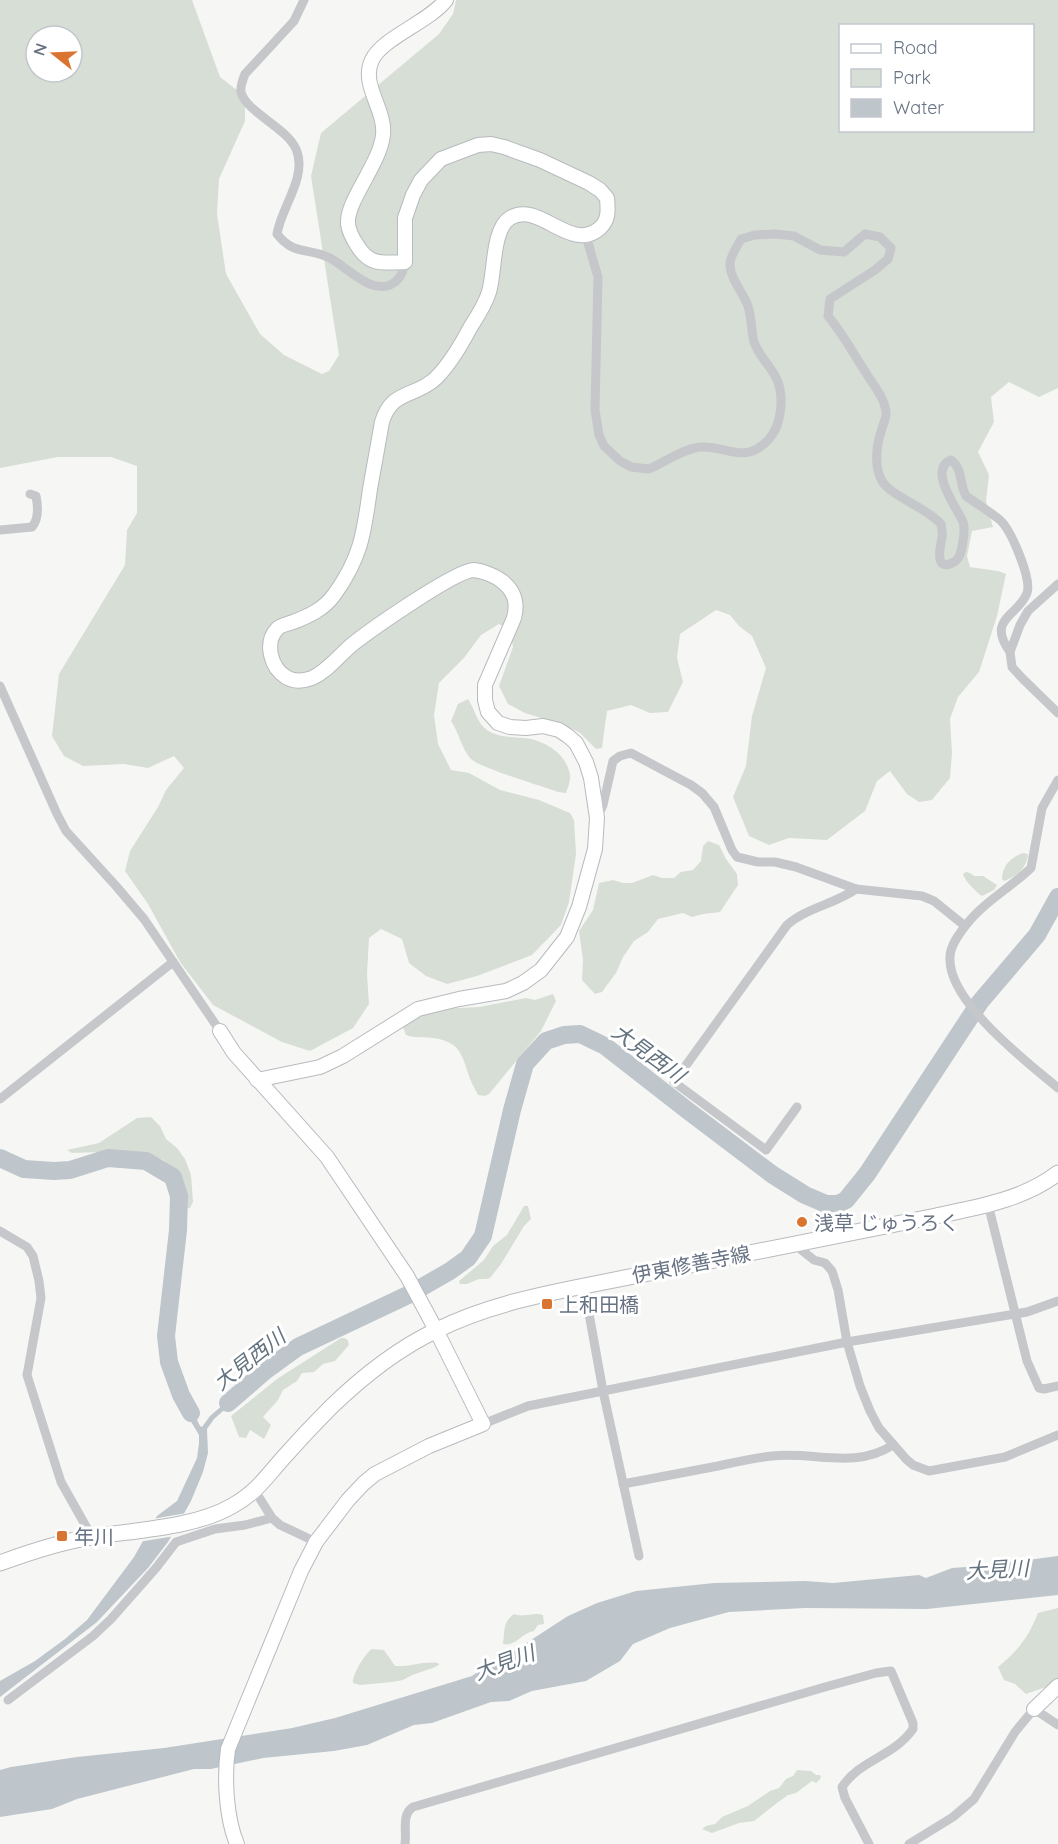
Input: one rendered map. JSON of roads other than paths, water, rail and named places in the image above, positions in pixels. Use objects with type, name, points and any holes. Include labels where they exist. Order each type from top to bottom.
[{"type":"main road","name":"伊東修善寺線","points":[[0,1563],[59,1543],[135,1532],[220,1513],[255,1491],[283,1457],[330,1408],[388,1360],[436,1330],[482,1311],[535,1296],[988,1204],[1023,1194],[1045,1183],[1058,1173]]},
{"type":"street","points":[[257,1080],[320,1067],[418,1009],[506,991],[523,983],[541,970],[567,937],[579,907],[595,849],[597,818],[591,778],[576,743],[559,730],[543,726],[510,727],[498,723],[488,712],[485,685],[517,609],[513,592],[499,578],[474,570],[458,575],[368,633],[323,671],[304,680],[293,680],[285,676],[272,660],[270,648],[277,628],[307,616],[328,603],[352,568],[363,536],[386,410],[399,398],[426,386],[446,367],[468,332],[489,291],[497,240],[509,218],[524,214],[545,220],[573,234],[586,236],[597,230],[607,218],[607,198],[600,190],[540,159],[491,144],[478,145],[441,159],[421,180],[405,218],[405,262],[402,275],[390,285],[380,287],[319,253],[292,249],[285,244],[278,234],[279,225],[298,175],[299,159],[296,148],[287,136],[245,100],[241,92],[245,74],[294,21],[304,0]]},
{"type":"street","points":[[405,262],[379,263],[365,257],[348,223],[352,207],[379,153],[383,138],[384,125],[370,85],[371,61],[381,48],[432,13],[446,0]]},
{"type":"street","points":[[586,236],[598,276],[595,411],[597,429],[604,446],[613,456],[631,467],[642,469],[649,469],[700,447],[734,453],[756,451],[770,438],[779,418],[781,399],[778,382],[755,344],[748,307],[730,272],[729,261],[741,239],[755,235],[794,236],[820,250],[844,252],[865,234],[880,237],[891,248],[888,259],[875,270],[830,299],[828,316],[840,330],[867,376],[879,391],[886,414],[877,454],[883,482],[889,489],[931,514],[941,524],[942,538],[938,551],[939,559],[943,563],[947,564],[957,560],[964,536],[962,521],[945,488],[943,473],[947,461],[951,460],[958,466],[966,496],[1000,521],[1010,534],[1025,569],[1029,585],[1027,594],[1006,616],[1001,635],[1010,652],[1012,667],[1058,713]]},
{"type":"street","points":[[0,530],[35,524],[37,502],[36,496],[30,494]]},
{"type":"street","points":[[1010,652],[1028,611],[1058,584]]},
{"type":"street","points":[[0,687],[66,831],[144,920],[234,1053],[327,1157],[407,1276],[483,1424]]},
{"type":"street","points":[[597,818],[603,805],[613,761],[631,753],[702,793],[714,807],[737,857],[796,867],[856,889],[921,896],[934,902],[965,926]]},
{"type":"street","points":[[1058,780],[1042,808],[1031,868],[1022,878],[986,903],[965,926],[953,945],[950,956],[954,979],[964,999],[1005,1042],[1058,1088]]},
{"type":"street","points":[[797,1107],[766,1150],[674,1083],[787,925],[795,918],[848,895],[856,889]]},
{"type":"street","points":[[0,1099],[172,962]]},
{"type":"street","points":[[988,1204],[1028,1361],[1036,1384],[1039,1388],[1044,1389],[1058,1386]]},
{"type":"street","points":[[0,1231],[27,1246],[33,1256],[39,1281],[40,1298],[27,1375],[61,1482],[92,1537]]},
{"type":"street","points":[[794,1244],[814,1260],[825,1263],[832,1271],[838,1290],[847,1342],[870,1411],[879,1428],[913,1465],[929,1471],[1005,1457],[1058,1435]]},
{"type":"street","points":[[584,1286],[603,1391],[639,1556]]},
{"type":"street","points":[[237,1844],[230,1821],[226,1782],[225,1766],[228,1749],[301,1571],[316,1542],[348,1500],[375,1474],[429,1446],[528,1406],[847,1342],[1027,1312],[1058,1301]]},
{"type":"street","points":[[623,1484],[769,1456],[794,1454],[843,1460],[854,1459],[878,1453],[893,1445]]},
{"type":"street","points":[[255,1491],[272,1518],[280,1525],[316,1542]]},
{"type":"street","points":[[8,1700],[93,1636],[111,1619],[176,1542],[215,1529],[272,1518]]},
{"type":"street","points":[[405,1844],[407,1811],[413,1807],[825,1687],[891,1671],[912,1723],[912,1731],[889,1752],[859,1769],[842,1788],[844,1798],[869,1844]]},
{"type":"street","points":[[909,1844],[953,1817],[974,1799],[1015,1732],[1034,1709],[1058,1686]]},
{"type":"street","points":[[1034,1709],[1058,1725]]},
{"type":"water","points":[[244,1387],[247,1390],[214,1419],[207,1429],[208,1453],[191,1501],[168,1542],[148,1568],[97,1622],[0,1697],[0,1681],[35,1661],[87,1620],[134,1557],[157,1516],[177,1501],[197,1458],[199,1443],[199,1435],[184,1410],[178,1394],[183,1392],[202,1427],[210,1416]]},
{"type":"water","name":"大見川","points":[[1058,1556],[1058,1595],[927,1609],[805,1608],[729,1612],[670,1628],[633,1644],[620,1661],[586,1681],[532,1691],[509,1701],[491,1702],[432,1723],[414,1725],[367,1745],[334,1751],[263,1758],[211,1769],[194,1769],[77,1799],[52,1809],[0,1817],[0,1770],[77,1757],[164,1748],[292,1728],[335,1718],[472,1676],[497,1658],[514,1651],[568,1616],[597,1603],[636,1591],[714,1583],[805,1581],[833,1583],[919,1575],[926,1578],[952,1568]]},
{"type":"waterway","name":"大見西川","points":[[228,1403],[265,1371],[298,1347],[410,1294],[468,1258],[483,1236],[525,1064],[546,1041],[564,1035],[580,1034],[605,1046],[773,1175],[805,1195],[826,1204],[838,1204],[846,1200],[867,1174],[980,1002],[1037,935],[1058,897]]},
{"type":"waterway","name":"年川","points":[[0,1158],[24,1169],[54,1171],[70,1170],[108,1158],[146,1161],[173,1177],[179,1196],[178,1230],[166,1336],[169,1362],[181,1395],[191,1413]]},
{"type":"place","name":"浅草 じゅうろく","points":[[802,1222]]},
{"type":"place","name":"上和田橋","points":[[547,1304]]},
{"type":"place","name":"年川","points":[[62,1536]]}]
